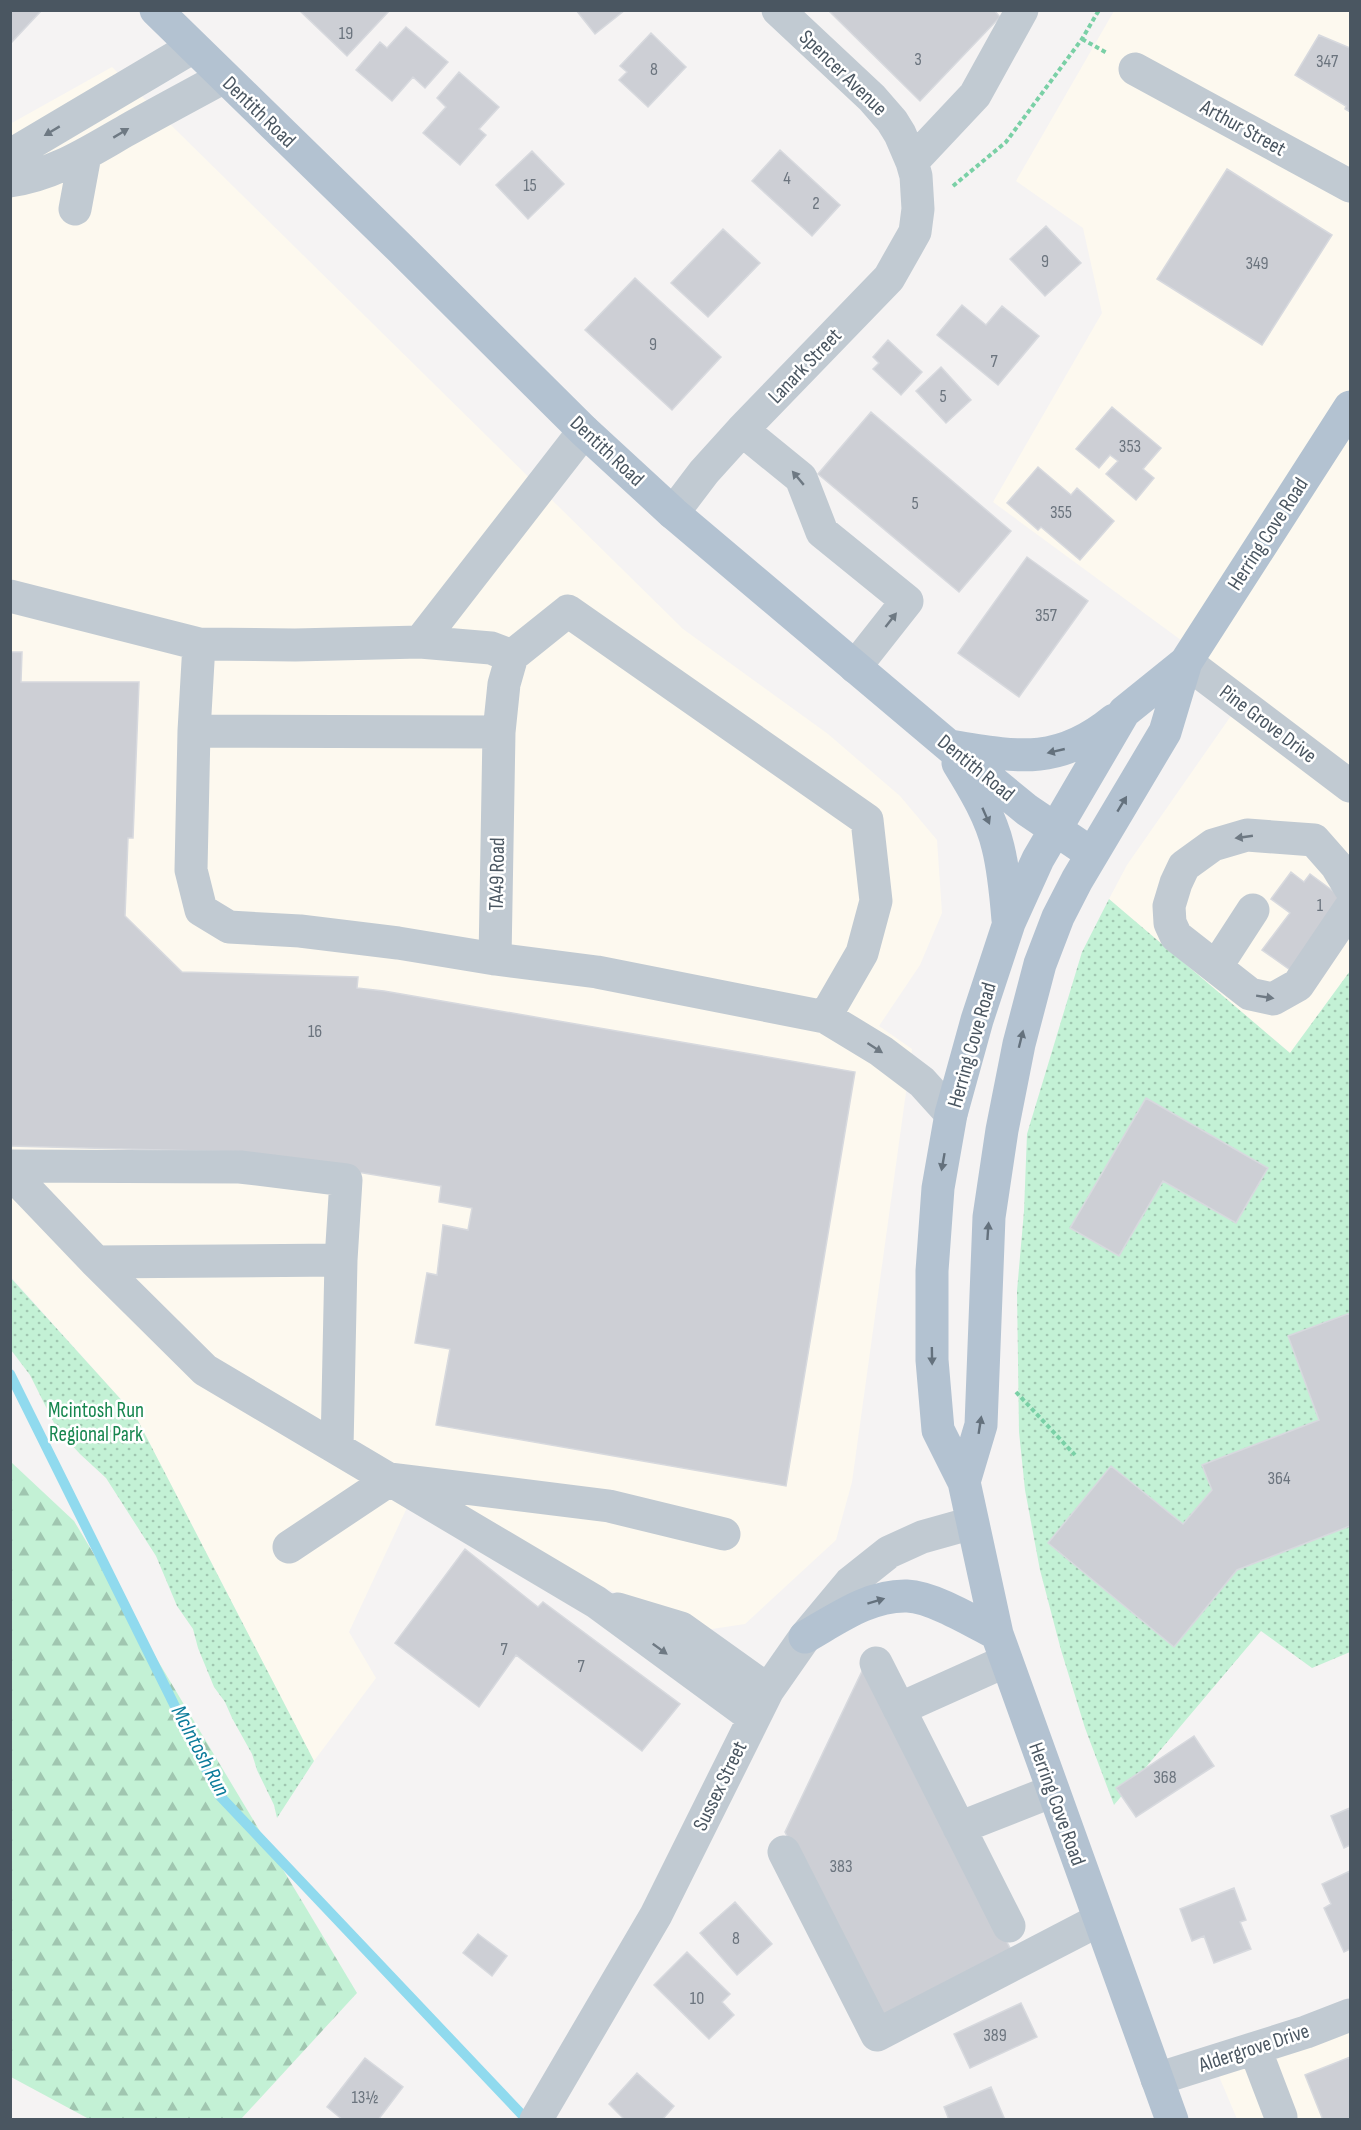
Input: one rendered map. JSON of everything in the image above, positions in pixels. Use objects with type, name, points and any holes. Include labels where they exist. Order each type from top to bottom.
[{"type":"main road","name":"Dentith Road","points":[[156,10],[584,431],[673,513],[948,746],[1054,829],[1092,854]]},
{"type":"main road","name":"Herring Cove Road","points":[[964,1482],[981,1425],[989,1217],[1002,1130],[1019,1044],[1040,964],[1058,917],[1092,854],[1165,732],[1186,662],[1350,407]]},
{"type":"main road","name":"Herring Cove Road","points":[[1172,2120],[1002,1647],[964,1482],[938,1430],[932,1360],[932,1271],[938,1188],[951,1114],[977,1020],[1009,923],[1054,829],[1124,712],[1186,662]]},
{"type":"main road","points":[[948,746],[1003,755],[1038,755],[1079,744],[1095,735],[1124,712]]},
{"type":"main road","points":[[948,746],[975,790],[998,845],[1009,923]]},
{"type":"main road","points":[[805,1637],[858,1607],[884,1599],[909,1596],[950,1610],[1002,1647]]},
{"type":"street","name":"Spencer Avenue","points":[[778,10],[883,110],[900,134],[912,162],[918,192],[918,209]]},
{"type":"street","points":[[912,162],[975,95],[1022,10]]},
{"type":"street","points":[[10,158],[26,146],[193,46]]},
{"type":"street","name":"Arthur Street","points":[[1135,69],[1350,186]]},
{"type":"street","points":[[10,181],[32,178],[86,155],[126,130],[224,77]]},
{"type":"street","points":[[75,209],[86,155]]},
{"type":"street","name":"Lanark Street","points":[[673,513],[704,472],[742,430],[889,278],[915,232],[918,209]]},
{"type":"street","points":[[742,430],[801,478],[822,532],[907,601],[855,667]]},
{"type":"street","points":[[420,642],[584,431]]},
{"type":"street","points":[[10,596],[199,644],[295,645],[420,642],[491,648],[512,656],[568,611],[867,820],[876,901],[862,953],[825,1017]]},
{"type":"street","points":[[199,644],[194,731],[191,870],[201,910],[229,927],[300,931],[597,972],[825,1017],[880,1051],[922,1082],[951,1114]]},
{"type":"street","name":"TA49 Road","points":[[495,959],[499,732],[504,684],[512,656]]},
{"type":"street","name":"Pine Grove Drive","points":[[1186,662],[1350,786]]},
{"type":"street","points":[[194,731],[499,732]]},
{"type":"street","points":[[1350,888],[1336,865],[1314,840],[1247,835],[1213,845],[1184,866],[1169,906],[1170,923],[1176,936],[1250,994],[1273,999],[1298,985],[1350,908]]},
{"type":"street","points":[[1216,967],[1253,910]]},
{"type":"street","points":[[10,1166],[240,1167],[346,1180],[341,1260],[337,1448]]},
{"type":"street","points":[[10,1172],[96,1262],[205,1370],[596,1602],[754,1718]]},
{"type":"street","points":[[96,1262],[341,1260]]},
{"type":"street","points":[[289,1547],[391,1479],[609,1506],[724,1534]]},
{"type":"street","name":"Sussex Street","points":[[536,2120],[656,1915],[768,1690],[805,1637],[850,1583],[889,1552],[922,1537],[972,1523]]},
{"type":"street","points":[[596,1602],[681,1628],[768,1690]]},
{"type":"street","points":[[899,1709],[1002,1647]]},
{"type":"street","points":[[876,1663],[1009,1926]]},
{"type":"street","points":[[959,1828],[1053,1791]]},
{"type":"street","points":[[784,1852],[877,2035],[1099,1920]]},
{"type":"street","name":"Aldergrove Drive","points":[[1157,2079],[1255,2049],[1350,2015]]},
{"type":"street","points":[[1255,2049],[1279,2119]]},
{"type":"path","points":[[918,209],[948,189],[1006,142],[1082,39],[1099,10]]},
{"type":"path","points":[[1015,1391],[1075,1455]]},
{"type":"shaded area","points":[[1114,11],[1350,11],[1350,971],[1290,1053],[1109,899],[1127,865],[1249,690],[993,502],[1102,313],[1083,228],[1016,181]]},
{"type":"shaded area","points":[[112,67],[683,629],[828,734],[900,796],[937,840],[942,913],[920,965],[879,1026],[912,1049],[852,1482],[836,1540],[745,1624],[699,1631],[411,1499],[349,1632],[376,1678],[314,1761],[135,1415],[11,1277],[10,124]]},
{"type":"shaded area","points":[[1350,2006],[1350,2119],[1237,2119],[1210,2055]]},
{"type":"green space","points":[[1109,899],[1290,1053],[1350,971],[1350,1652],[1312,1668],[1261,1631],[1114,1805],[1085,1728],[1040,1570],[1025,1490],[1019,1432],[1017,1291],[1024,1211],[1027,1134],[1082,952]]},
{"type":"green space","name":"Mcintosh Run Regional Park","points":[[10,1277],[135,1415],[314,1761],[277,1818],[274,1805],[252,1754],[225,1702],[214,1687],[193,1629],[177,1606],[156,1556],[106,1478],[57,1429],[30,1375],[11,1350]]},
{"type":"green space","points":[[11,1462],[74,1521],[357,1993],[241,2119],[89,2119],[11,2077]]},
{"type":"building","points":[[10,10],[42,10],[10,44]]},
{"type":"building","points":[[299,10],[390,10],[347,56]]},
{"type":"building","points":[[576,10],[625,10],[595,34]]},
{"type":"building","points":[[828,10],[994,10],[1000,17],[920,101]]},
{"type":"building","points":[[406,27],[448,62],[425,88],[413,77],[392,101],[356,70],[380,42],[387,48]]},
{"type":"building","points":[[651,33],[686,67],[648,107],[619,80],[627,72],[620,66]]},
{"type":"building","points":[[1319,35],[1350,48],[1350,112],[1345,109],[1346,106],[1295,75]]},
{"type":"building","points":[[459,72],[499,107],[479,129],[486,135],[460,165],[423,133],[446,107],[437,98]]},
{"type":"building","points":[[780,150],[840,205],[812,236],[752,181]]},
{"type":"building","points":[[532,151],[564,184],[528,219],[496,185]]},
{"type":"building","points":[[1227,169],[1332,235],[1262,345],[1157,279]]},
{"type":"building","points":[[1046,226],[1081,263],[1045,296],[1010,259]]},
{"type":"building","points":[[723,229],[760,263],[708,317],[671,283]]},
{"type":"building","points":[[635,278],[721,357],[672,410],[585,330]]},
{"type":"building","points":[[962,305],[986,325],[1002,306],[1039,336],[998,385],[937,335]]},
{"type":"building","points":[[888,340],[922,372],[901,395],[873,369],[879,363],[873,357]]},
{"type":"building","points":[[941,367],[971,400],[946,423],[916,391]]},
{"type":"building","points":[[1112,407],[1161,448],[1143,469],[1154,478],[1136,500],[1106,474],[1118,461],[1110,455],[1099,468],[1076,449]]},
{"type":"building","points":[[871,412],[1011,531],[959,592],[818,474]]},
{"type":"building","points":[[1038,467],[1071,495],[1077,488],[1114,521],[1080,560],[1041,527],[1038,530],[1007,503]]},
{"type":"building","points":[[1027,557],[1088,601],[1019,697],[958,653]]},
{"type":"building","points":[[10,652],[22,652],[21,682],[139,682],[133,838],[128,838],[125,916],[182,972],[358,977],[357,988],[855,1072],[786,1486],[436,1425],[450,1349],[415,1343],[427,1273],[437,1275],[443,1225],[468,1230],[472,1208],[439,1202],[441,1186],[238,1152],[10,1146]]},
{"type":"building","points":[[1291,872],[1304,882],[1310,874],[1345,900],[1293,972],[1262,950],[1290,913],[1271,899]]},
{"type":"building","points":[[1146,1098],[1268,1168],[1236,1223],[1163,1181],[1119,1256],[1070,1228]]},
{"type":"building","points":[[1350,1313],[1350,1526],[1237,1570],[1174,1647],[1048,1543],[1111,1466],[1183,1524],[1212,1490],[1202,1465],[1319,1420],[1288,1336]]},
{"type":"building","points":[[465,1549],[538,1607],[543,1602],[680,1704],[642,1751],[516,1655],[479,1707],[395,1643]]},
{"type":"building","points":[[865,1665],[1012,1952],[880,2019],[785,1832]]},
{"type":"building","points":[[1194,1736],[1214,1766],[1136,1817],[1116,1788]]},
{"type":"building","points":[[1350,1808],[1350,1845],[1344,1848],[1331,1816]]},
{"type":"building","points":[[1350,1871],[1350,1949],[1344,1952],[1324,1908],[1331,1904],[1322,1884]]},
{"type":"building","points":[[1234,1888],[1246,1920],[1240,1922],[1251,1949],[1214,1963],[1204,1936],[1192,1941],[1180,1909]]},
{"type":"building","points":[[735,1902],[772,1944],[737,1975],[700,1933]]},
{"type":"building","points":[[478,1934],[507,1956],[492,1976],[463,1953]]},
{"type":"building","points":[[687,1952],[730,1994],[722,2002],[734,2015],[709,2039],[654,1985]]},
{"type":"building","points":[[1021,2003],[1037,2037],[970,2068],[954,2034]]},
{"type":"building","points":[[1350,2057],[1350,2120],[1323,2120],[1305,2075]]},
{"type":"building","points":[[365,2058],[403,2087],[378,2120],[343,2120],[327,2107]]},
{"type":"building","points":[[637,2073],[674,2106],[662,2120],[625,2120],[609,2104]]},
{"type":"building","points":[[991,2087],[1005,2120],[949,2120],[944,2107]]},
{"type":"waterway","name":"McIntosh Run","points":[[10,1374],[219,1795],[527,2120]]}]
